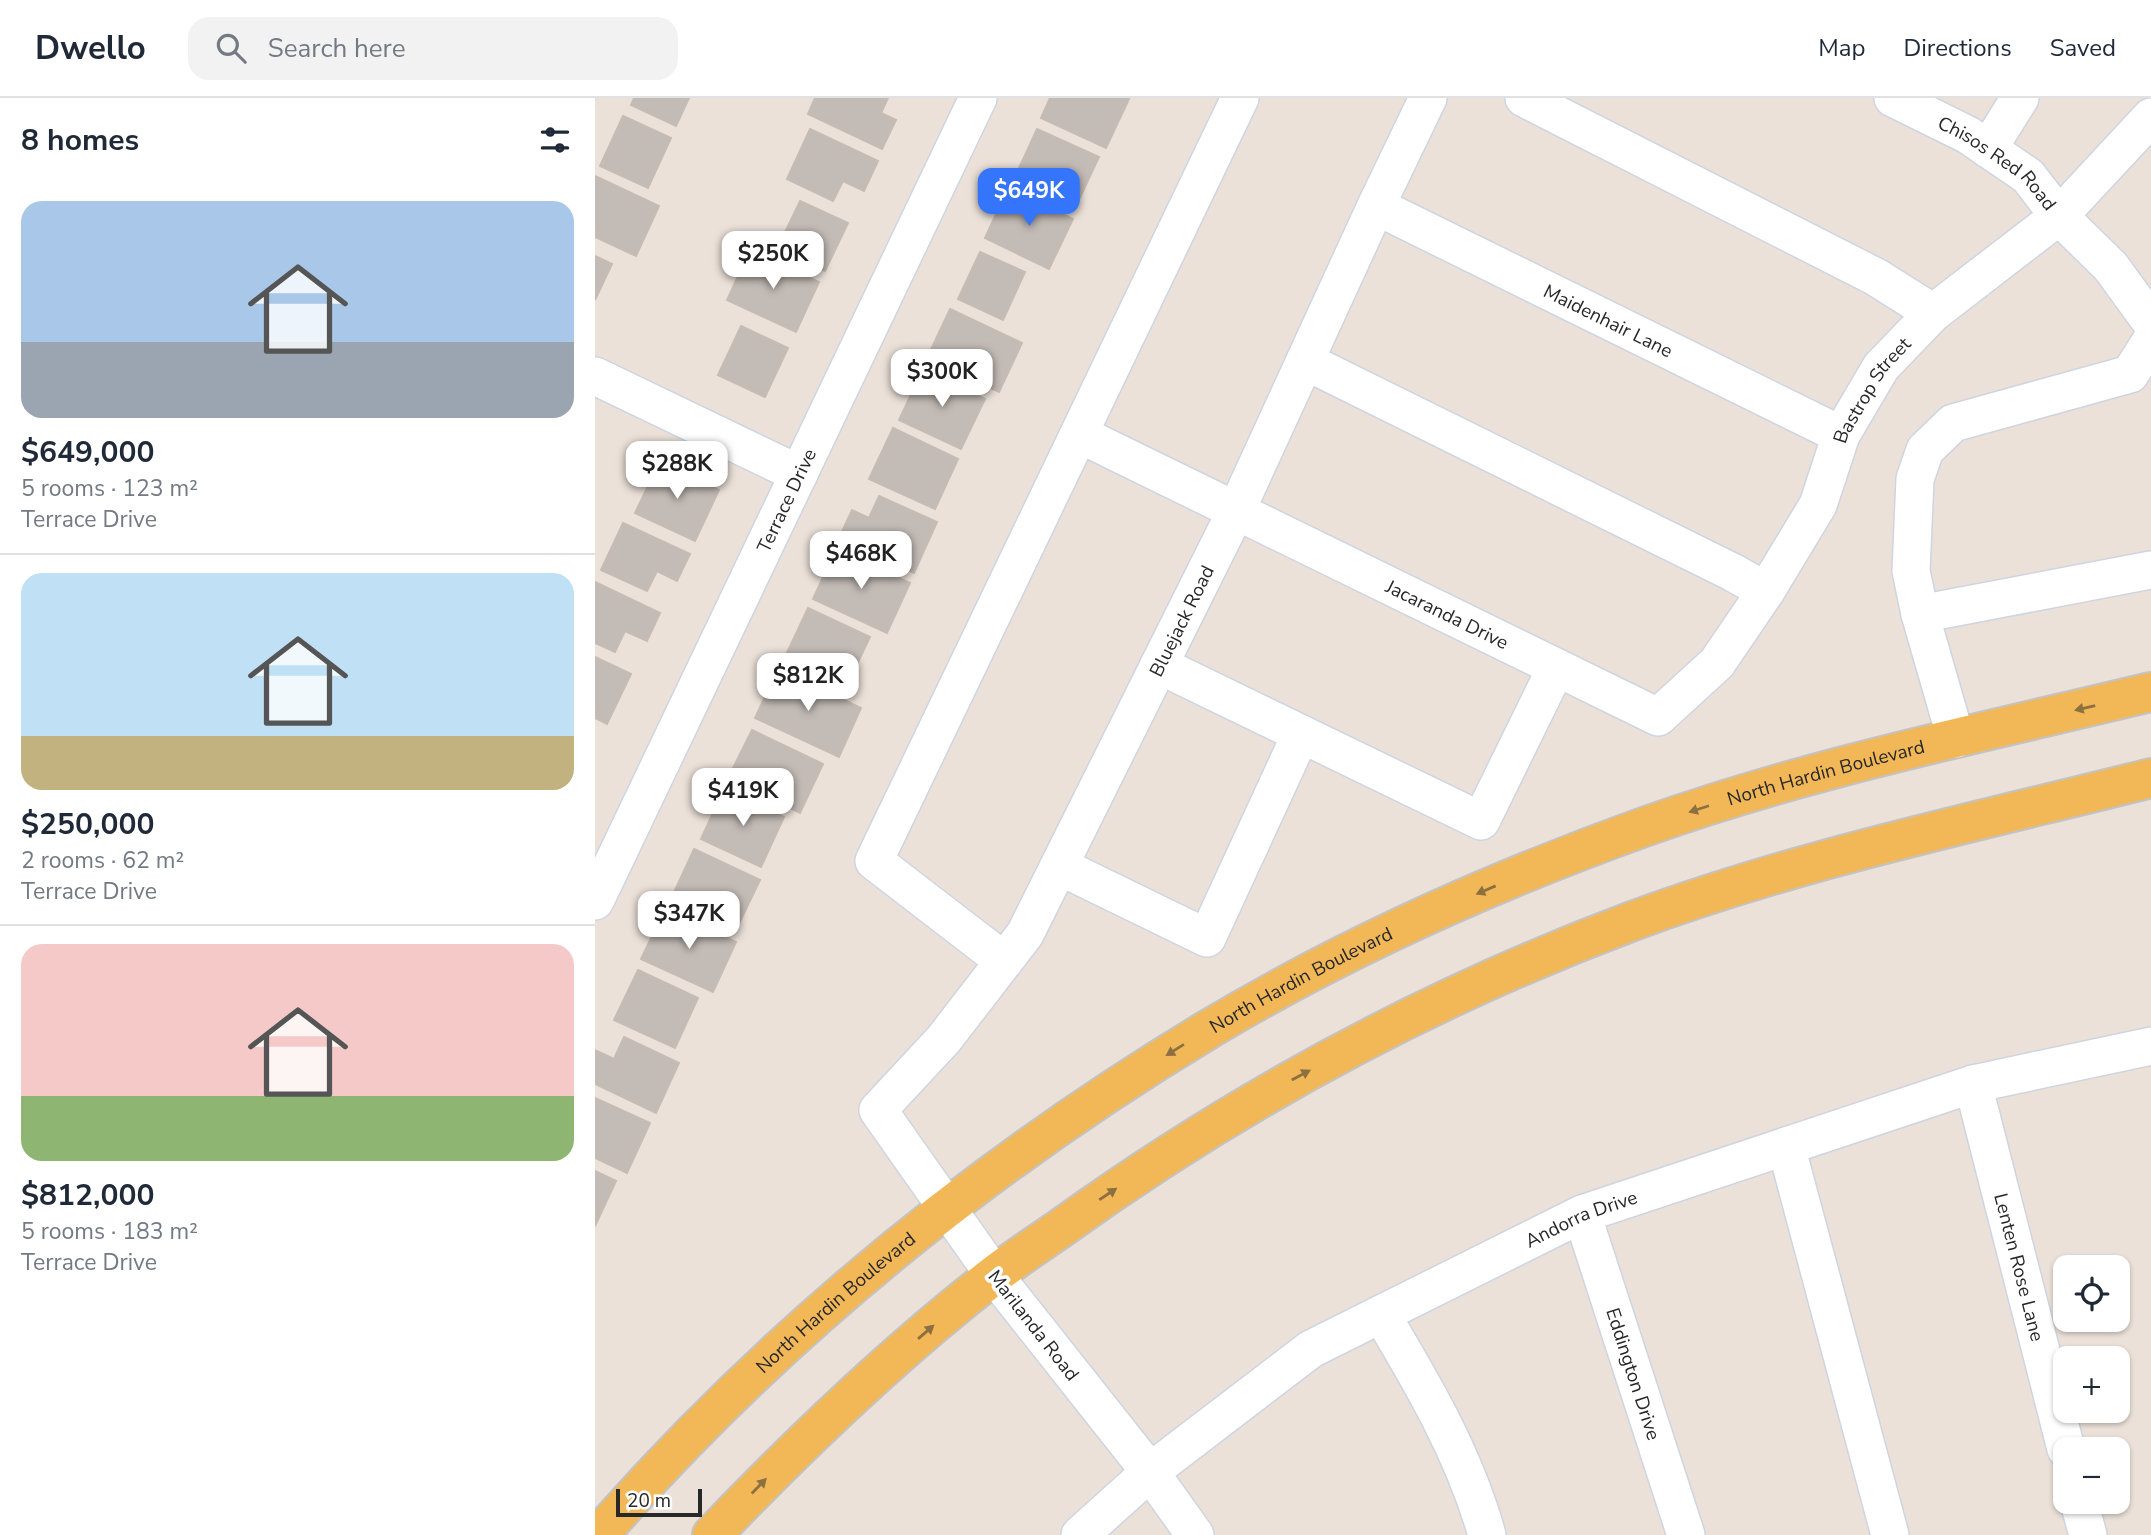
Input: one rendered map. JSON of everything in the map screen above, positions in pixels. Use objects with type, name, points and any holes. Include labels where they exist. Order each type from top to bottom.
[{"type":"main road","name":"North Hardin Boulevard","points":[[599,1535],[701,1425],[796,1334],[947,1209],[1054,1130],[1213,1027],[1361,947],[1442,909],[1657,823],[1807,776],[2151,692]]},
{"type":"main road","points":[[712,1535],[766,1478],[846,1402],[994,1275],[1189,1140],[1291,1080],[1489,980],[1645,917],[1747,882],[1832,857],[2151,778]]},
{"type":"street","name":"Terrace Drive","points":[[595,901],[978,98]]},
{"type":"street","points":[[1004,961],[874,861],[1240,98]]},
{"type":"street","name":"Bluejack Road","points":[[879,1110],[944,1039],[1025,934],[1236,511],[1428,98]]},
{"type":"street","points":[[1524,98],[1876,277],[1933,313]]},
{"type":"street","name":"Chisos Red Road","points":[[1893,98],[1968,135],[2028,176],[2059,216],[2111,267],[2151,323]]},
{"type":"street","points":[[1989,149],[2020,98]]},
{"type":"street","name":"Bastrop Street","points":[[1658,717],[1717,663],[1766,591],[1818,505],[1841,435],[1881,367],[1933,313],[2059,216],[2151,117]]},
{"type":"street","name":"Maidenhair Lane","points":[[1376,206],[1841,435]]},
{"type":"street","points":[[1956,739],[1920,614],[1911,570],[1915,478],[1925,450],[1953,424],[2130,374],[2151,341]]},
{"type":"street","points":[[1305,361],[1766,591]]},
{"type":"street","points":[[595,376],[799,474]]},
{"type":"street","name":"Jacaranda Drive","points":[[1079,434],[1658,717]]},
{"type":"street","points":[[1920,614],[2151,570]]},
{"type":"street","points":[[1159,665],[1481,821],[1556,668]]},
{"type":"street","points":[[1059,866],[1207,938],[1301,734]]},
{"type":"street","name":"Andorra Drive","points":[[1080,1535],[1150,1472],[1311,1349],[1582,1214],[1973,1084],[2151,1046]]},
{"type":"street","name":"Lenten Rose Lane","points":[[1973,1084],[2063,1437]]},
{"type":"street","name":"Marilanda Road","points":[[879,1110],[994,1275],[1150,1472],[1195,1535]]},
{"type":"street","points":[[1786,1146],[1890,1535]]},
{"type":"street","name":"Eddington Drive","points":[[1582,1214],[1686,1535]]},
{"type":"street","points":[[1381,1314],[1425,1386],[1479,1508],[1487,1535]]},
{"type":"street","points":[[2082,1514],[2088,1535]]},
{"type":"building","points":[[634,98],[689,98],[676,126],[631,105]]},
{"type":"building","points":[[815,98],[888,98],[881,113],[896,120],[882,149],[808,114]]},
{"type":"building","points":[[1050,98],[1129,99],[1106,148],[1041,118]]},
{"type":"building","points":[[623,116],[671,138],[648,188],[600,166]]},
{"type":"building","points":[[810,129],[878,161],[864,191],[843,181],[833,201],[787,179]]},
{"type":"building","points":[[1037,129],[1099,157],[1075,208],[1014,179]]},
{"type":"building","points":[[595,176],[659,206],[636,256],[595,237]]},
{"type":"building","points":[[1008,188],[1073,219],[1049,269],[985,238]]},
{"type":"building","points":[[800,201],[848,223],[825,271],[777,249]]},
{"type":"building","points":[[750,250],[819,282],[796,332],[727,300]]},
{"type":"building","points":[[980,252],[1025,272],[1003,320],[958,299]]},
{"type":"building","points":[[595,256],[612,264],[595,300]]},
{"type":"building","points":[[950,309],[1022,343],[999,392],[927,358]]},
{"type":"building","points":[[741,326],[788,348],[765,397],[718,375]]},
{"type":"building","points":[[923,369],[985,399],[961,449],[899,420]]},
{"type":"building","points":[[893,428],[958,459],[935,509],[869,479]]},
{"type":"building","points":[[660,461],[719,490],[695,541],[635,513]]},
{"type":"building","points":[[879,496],[937,522],[914,573],[839,538],[852,510],[869,518]]},
{"type":"building","points":[[623,523],[690,554],[677,581],[657,571],[647,591],[601,570]]},
{"type":"building","points":[[836,549],[910,583],[887,633],[813,599]]},
{"type":"building","points":[[595,582],[660,613],[647,641],[625,631],[615,652],[595,643]]},
{"type":"building","points":[[808,608],[870,637],[846,687],[784,659]]},
{"type":"building","points":[[595,657],[631,674],[607,724],[595,718]]},
{"type":"building","points":[[778,669],[861,708],[839,757],[755,718]]},
{"type":"building","points":[[752,730],[823,764],[800,813],[728,778]]},
{"type":"building","points":[[724,789],[784,817],[761,867],[701,839]]},
{"type":"building","points":[[694,849],[760,880],[736,930],[671,899]]},
{"type":"building","points":[[665,909],[736,942],[713,992],[641,959]]},
{"type":"building","points":[[638,970],[698,998],[675,1048],[614,1020]]},
{"type":"building","points":[[624,1037],[679,1063],[656,1113],[595,1084],[595,1050],[614,1059]]},
{"type":"building","points":[[595,1098],[650,1123],[627,1173],[595,1158]]},
{"type":"building","points":[[595,1171],[616,1181],[595,1226]]}]
